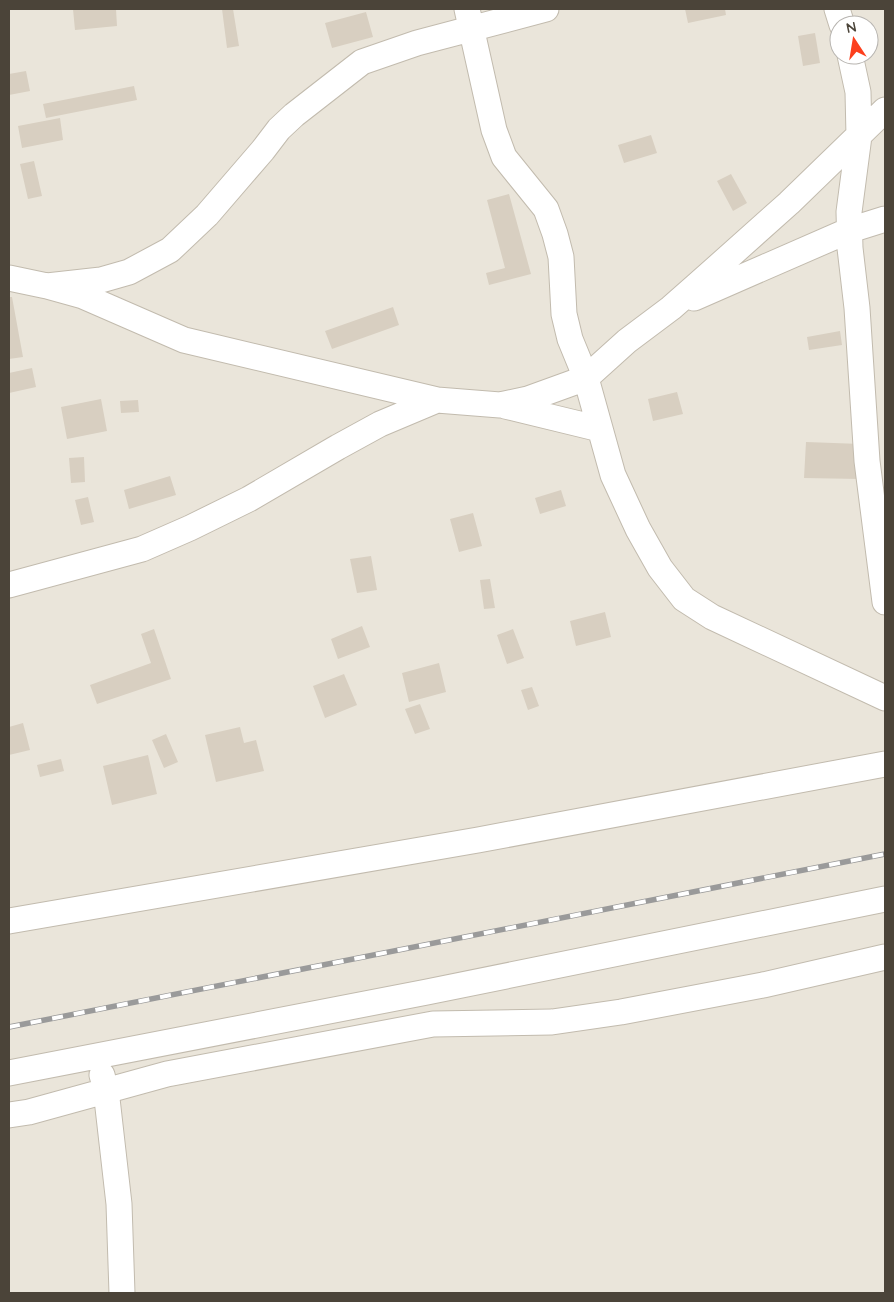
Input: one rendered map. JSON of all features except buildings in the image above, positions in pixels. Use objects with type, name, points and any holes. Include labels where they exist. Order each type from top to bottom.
[{"type":"street","points":[[47,286],[101,280],[129,272],[170,250],[207,215],[294,115],[362,62],[417,43],[469,19],[546,9]]},
{"type":"street","points":[[469,19],[494,130],[504,157],[546,209],[555,234],[561,257],[564,314],[570,339],[586,378],[613,475],[638,529],[660,568],[684,599],[712,617],[885,698]]},
{"type":"street","points":[[852,65],[858,92],[859,136],[848,212],[850,248],[859,337],[867,461],[885,602]]},
{"type":"street","points":[[500,404],[528,399],[586,378],[627,341],[671,308],[789,203],[885,110]]},
{"type":"street","points":[[671,308],[850,230],[885,219]]},
{"type":"street","points":[[9,278],[83,296],[184,340],[437,400],[500,404],[600,429]]},
{"type":"street","points":[[9,585],[142,549],[166,539],[249,499],[380,424],[437,400]]},
{"type":"street","points":[[9,921],[478,840],[885,764]]},
{"type":"street","points":[[9,1073],[446,988],[885,899]]},
{"type":"street","points":[[9,1115],[30,1112],[176,1072],[433,1024],[552,1022],[621,1012],[763,985],[885,957]]},
{"type":"street","points":[[96,1056],[106,1090],[119,1204],[122,1293]]},
{"type":"shaded area","points":[[9,9],[885,9],[885,1293],[9,1293]]},
{"type":"railway","points":[[9,1027],[885,854]]}]
